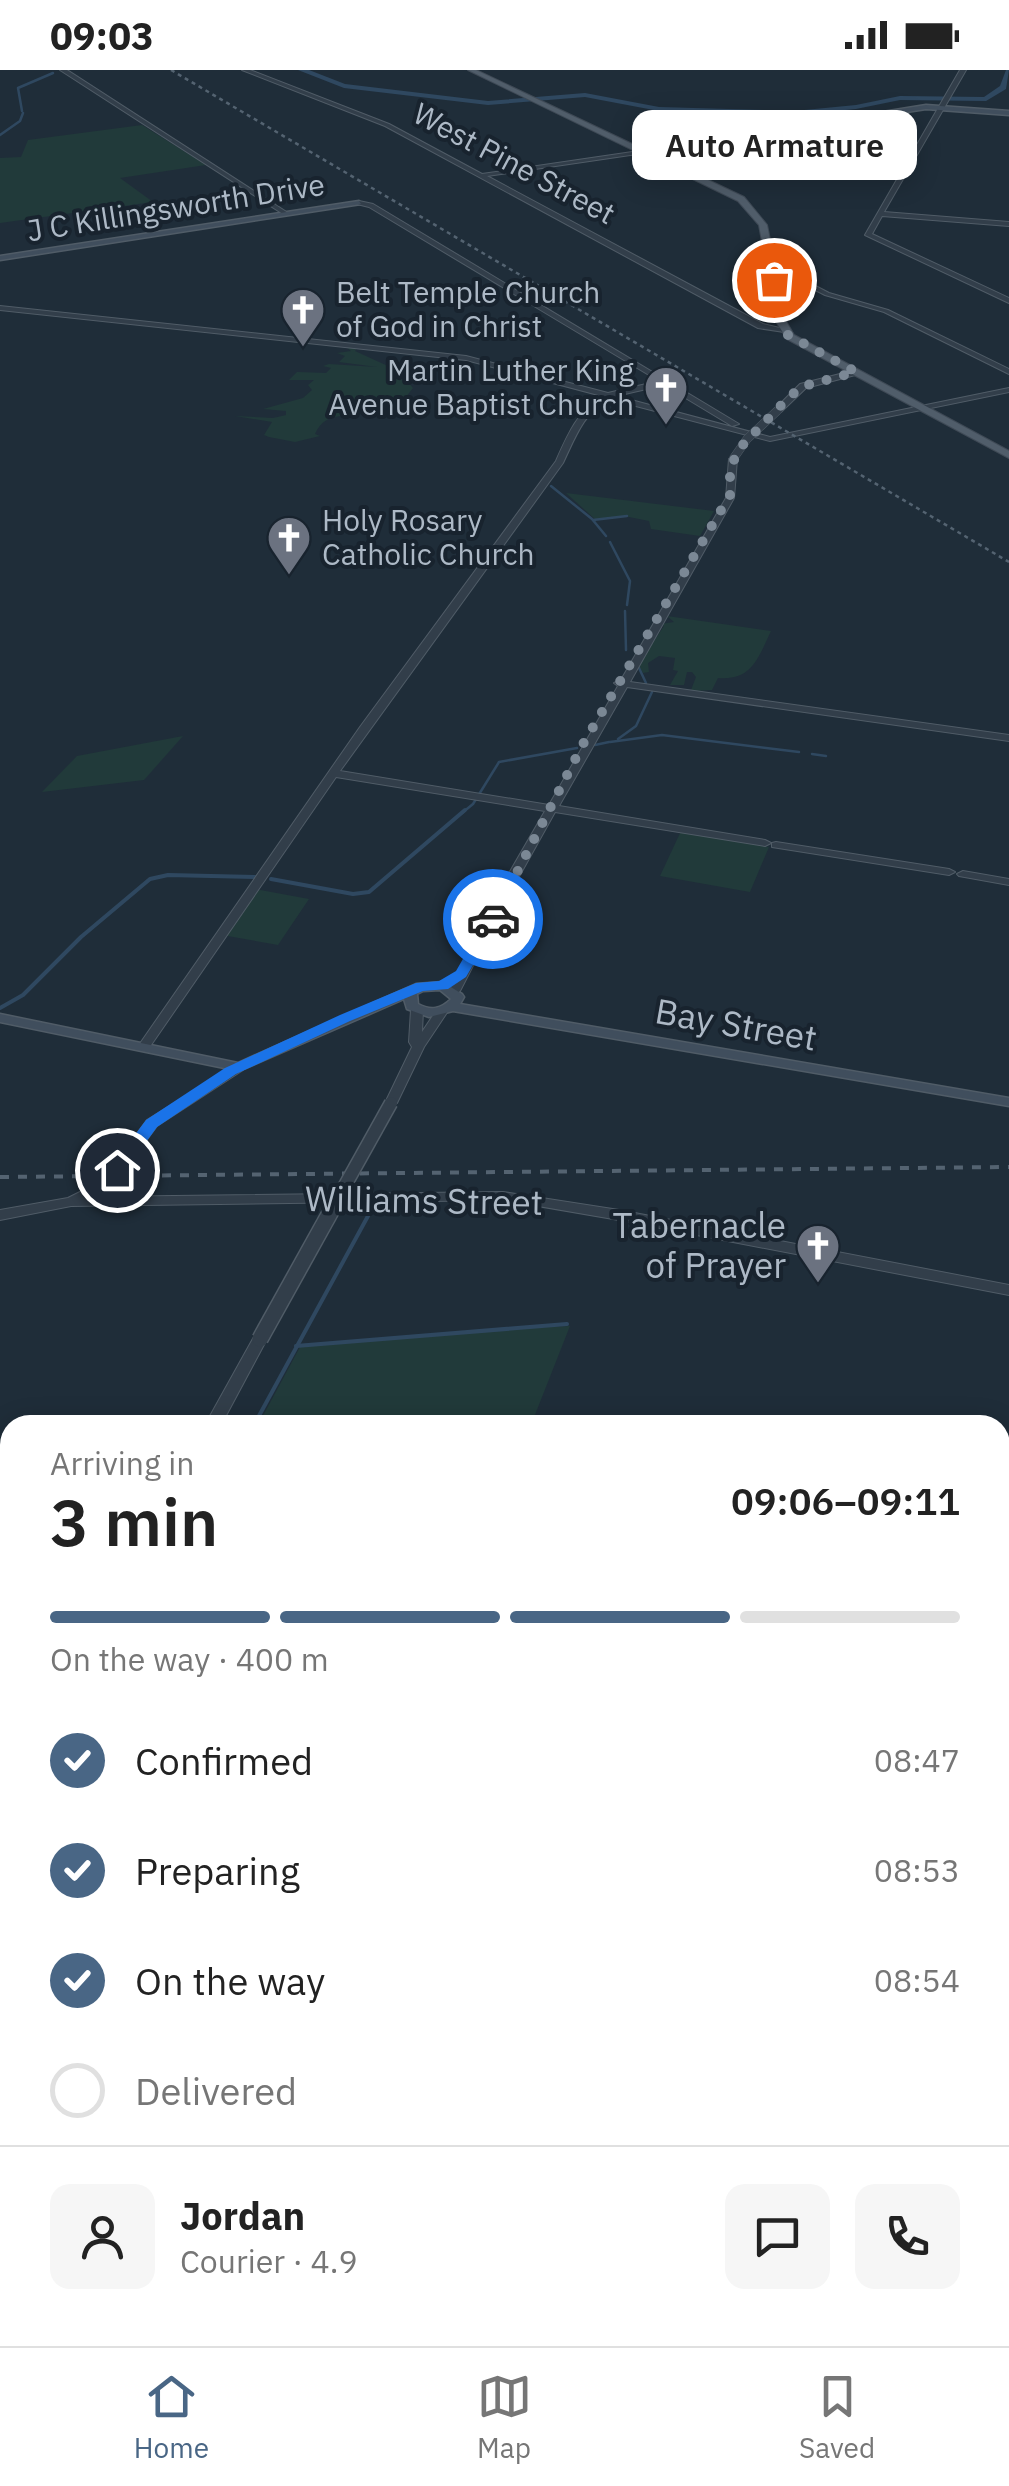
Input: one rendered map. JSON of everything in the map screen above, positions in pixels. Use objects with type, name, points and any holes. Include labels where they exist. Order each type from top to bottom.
[{"type":"main road","points":[[471,70],[719,186],[748,205],[763,226],[783,326]]},
{"type":"main road","points":[[644,151],[941,108],[1009,113]]},
{"type":"main road","name":"J C Killingsworth Drive","points":[[0,258],[359,203]]},
{"type":"main road","name":"West Pine Street","points":[[783,326],[793,338],[1009,455]]},
{"type":"main road","points":[[0,1018],[239,1066],[373,1009],[414,1003],[421,986],[449,998]]},
{"type":"main road","name":"Bay Street","points":[[414,1003],[449,998],[1009,1098]]},
{"type":"street","points":[[63,70],[285,214]]},
{"type":"street","name":"West Pine Street","points":[[246,70],[381,122],[764,327],[783,326]]},
{"type":"street","points":[[963,70],[869,238],[1009,301]]},
{"type":"street","points":[[484,176],[644,151]]},
{"type":"street","points":[[359,203],[371,205],[748,434],[770,439],[1009,390]]},
{"type":"street","points":[[881,214],[1009,224]]},
{"type":"street","points":[[770,265],[827,294],[886,310],[1009,372]]},
{"type":"street","points":[[0,308],[456,356],[733,425]]},
{"type":"street","points":[[218,1415],[418,1047],[730,495],[734,459],[747,440],[804,386],[856,372]]},
{"type":"street","points":[[146,1045],[333,773],[560,461],[570,434],[604,394],[667,382]]},
{"type":"street","points":[[622,683],[1009,738]]},
{"type":"street","points":[[333,773],[1009,882]]},
{"type":"street","points":[[414,1003],[418,1047]]},
{"type":"street","points":[[0,1215],[71,1202],[112,1176],[159,1118],[239,1066]]},
{"type":"street","name":"Williams Street","points":[[71,1202],[503,1196],[564,1204],[1009,1290]]},
{"type":"green space","points":[[142,125],[206,165],[120,178],[153,202],[0,223],[0,158],[21,157],[28,140]]},
{"type":"green space","points":[[346,347],[357,348],[355,351],[412,377],[408,382],[413,388],[395,404],[361,403],[369,409],[325,421],[315,434],[320,436],[295,442],[264,435],[272,422],[235,416],[286,415],[286,411],[263,409],[303,398],[312,390],[308,385],[314,380],[289,380],[297,372],[326,373],[331,368],[323,366],[329,364],[377,367],[339,362],[345,356],[337,353],[351,351]]},
{"type":"green space","points":[[566,493],[714,511],[700,536],[651,529],[649,521],[624,516],[596,520]]},
{"type":"green space","points":[[667,616],[771,631],[746,672],[718,678],[712,690],[694,691],[691,690],[696,677],[692,672],[687,672],[684,685],[670,685],[678,671],[673,670],[675,658],[659,656],[648,663],[649,672],[643,673],[638,665],[664,626],[661,624],[674,622]]},
{"type":"green space","points":[[183,736],[144,780],[42,792],[77,756]]},
{"type":"green space","points":[[681,831],[769,847],[750,892],[660,876]]},
{"type":"green space","points":[[255,889],[309,899],[278,945],[222,935]]},
{"type":"green space","points":[[570,1326],[535,1415],[263,1415],[300,1347],[464,1331]]},
{"type":"waterway","points":[[302,70],[344,86],[488,103],[585,95],[659,109],[794,113],[900,98],[986,99],[1003,87],[1009,71]]},
{"type":"waterway","points":[[22,111],[18,88],[53,73]]},
{"type":"waterway","points":[[0,135],[20,121],[23,113]]},
{"type":"waterway","points":[[551,486],[592,519],[606,536]]},
{"type":"waterway","points":[[593,520],[627,516]]},
{"type":"waterway","points":[[610,542],[630,581],[627,605]]},
{"type":"waterway","points":[[625,611],[626,650]]},
{"type":"waterway","points":[[639,668],[646,683]]},
{"type":"waterway","points":[[618,739],[636,726],[652,692]]},
{"type":"waterway","points":[[610,742],[662,735],[799,752]]},
{"type":"waterway","points":[[595,745],[609,742]]},
{"type":"waterway","points":[[462,813],[473,804],[499,762],[577,748]]},
{"type":"waterway","points":[[812,754],[826,756]]},
{"type":"waterway","points":[[271,879],[353,894],[369,892],[465,810]]},
{"type":"waterway","points":[[0,1008],[23,995],[81,937],[150,879],[168,875],[255,877]]},
{"type":"waterway","points":[[297,1346],[368,1216]]},
{"type":"waterway","points":[[297,1346],[567,1324]]},
{"type":"waterway","points":[[259,1415],[297,1346]]},
{"type":"railway","points":[[171,70],[1009,562]]},
{"type":"railway","points":[[0,1177],[1009,1167]]},
{"type":"way so far","points":[[493,919],[583,744],[730,495],[730,470],[738,450],[804,386],[856,372],[788,335],[774,280]]},
{"type":"place","name":"Auto Armature","points":[[774,280]]},
{"type":"place","name":"Belt Temple Church of God in Christ","points":[[303,348]]},
{"type":"place","name":"Martin Luther King Avenue Baptist Church","points":[[666,426]]},
{"type":"place","name":"Holy Rosary Catholic Church","points":[[289,576]]},
{"type":"place","name":"Tabernacle of Prayer","points":[[818,1284]]},
{"type":"route","points":[[117,1170],[152,1124],[230,1071],[306,1034],[410,994],[421,986],[442,986],[461,974],[493,919]]}]
